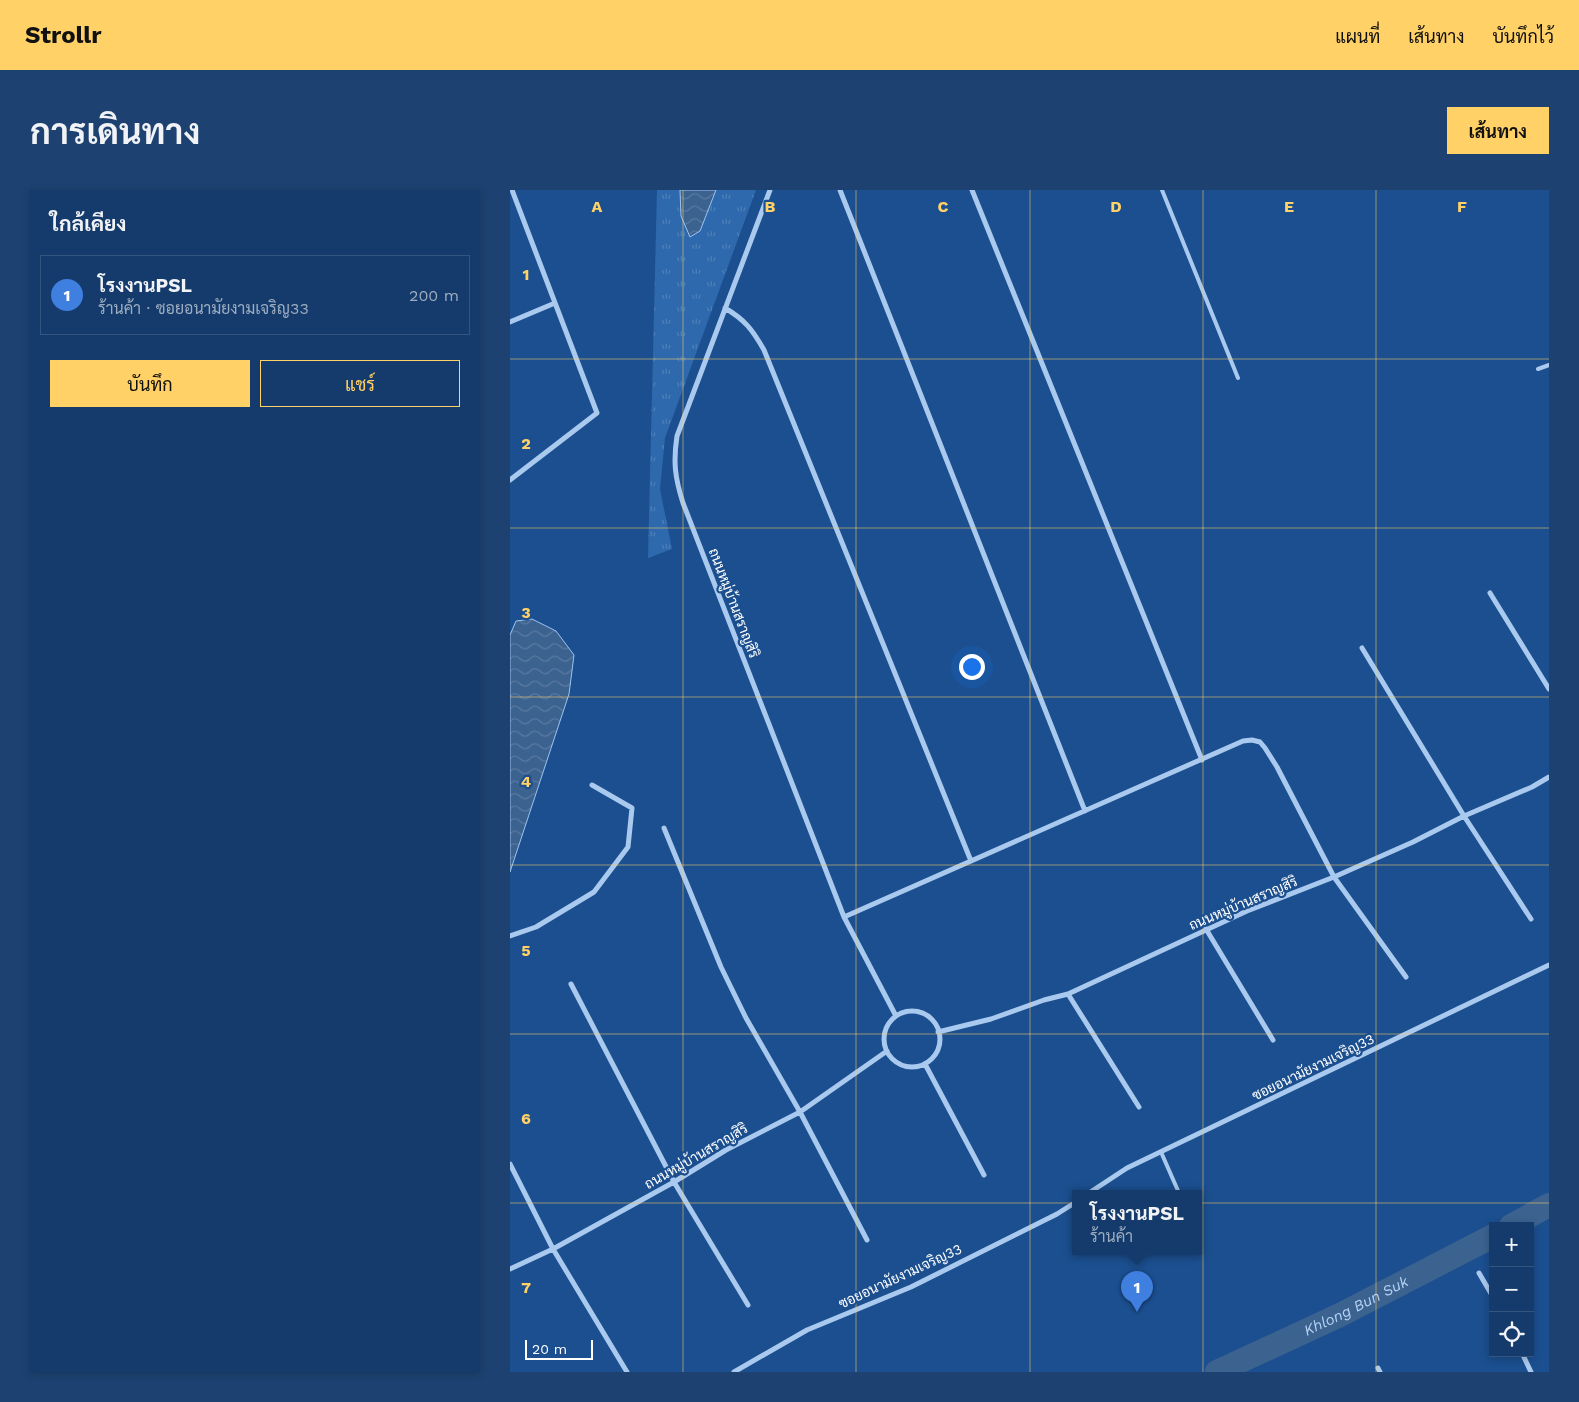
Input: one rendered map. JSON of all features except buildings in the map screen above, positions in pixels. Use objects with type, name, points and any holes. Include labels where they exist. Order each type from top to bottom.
[{"type":"street","points":[[510,480],[597,413],[512,190]]},
{"type":"street","name":"ถนนหมู่บ้านสราญสิริ","points":[[770,190],[677,436],[674,458],[676,481],[683,504],[844,917],[896,1016]]},
{"type":"street","points":[[840,190],[1085,811]]},
{"type":"street","points":[[972,190],[1202,760]]},
{"type":"street","points":[[510,322],[555,303]]},
{"type":"street","points":[[725,308],[742,318],[753,330],[764,350],[970,861]]},
{"type":"street","points":[[1490,594],[1549,689]]},
{"type":"street","points":[[1362,648],[1464,816],[1531,919]]},
{"type":"street","points":[[844,917],[1244,741],[1252,740],[1260,742],[1277,767],[1334,878],[1406,977]]},
{"type":"street","name":"ถนนหมู่บ้านสราญสิริ","points":[[938,1032],[991,1019],[1068,994],[1247,911],[1334,878],[1549,777]]},
{"type":"street","points":[[510,936],[536,928],[594,892],[628,847],[632,808],[592,785]]},
{"type":"street","points":[[664,828],[721,967],[746,1018],[800,1112],[867,1240]]},
{"type":"street","points":[[1206,929],[1273,1040]]},
{"type":"street","name":"ซอยอนามัยงามเจริญ33","points":[[1094,1190],[1127,1168],[1549,964]]},
{"type":"street","points":[[571,984],[674,1182],[748,1305]]},
{"type":"street","points":[[1068,994],[1139,1107]]},
{"type":"street","points":[[915,1010],[933,1019],[940,1038],[939,1049],[933,1058],[925,1064],[915,1067],[903,1066],[892,1059],[887,1051],[884,1037],[887,1025],[896,1016],[904,1011],[915,1010]]},
{"type":"street","name":"ถนนหมู่บ้านสราญสิริ","points":[[510,1269],[553,1249],[674,1182],[726,1150],[800,1112],[887,1051]]},
{"type":"street","points":[[925,1064],[984,1176]]},
{"type":"street","points":[[510,1164],[553,1249],[627,1372]]},
{"type":"street","name":"ซอยอนามัยงามเจริญ33","points":[[737,1371],[807,1330],[911,1287],[1058,1214],[1072,1205]]},
{"type":"street","points":[[1479,1273],[1489,1290]]},
{"type":"street","points":[[1524,1357],[1531,1372]]},
{"type":"lane","points":[[1162,190],[1238,378]]},
{"type":"lane","points":[[1538,369],[1549,365]]},
{"type":"lane","points":[[1161,1152],[1178,1190]]},
{"type":"green space","points":[[657,190],[756,190],[665,438],[660,489],[672,549],[648,558]]},
{"type":"water","points":[[680,190],[716,190],[700,231],[690,237],[681,216]]},
{"type":"water","points":[[532,619],[556,631],[574,655],[569,694],[510,872],[510,635],[516,621]]},
{"type":"waterway","name":"Khlong Bun Suk","points":[[1518,1222],[1549,1205]]},
{"type":"waterway","name":"Khlong Bun Suk","points":[[1217,1372],[1340,1315],[1489,1238]]},
{"type":"place","name":"โรงงานPSL","points":[[1137,1312]]}]
